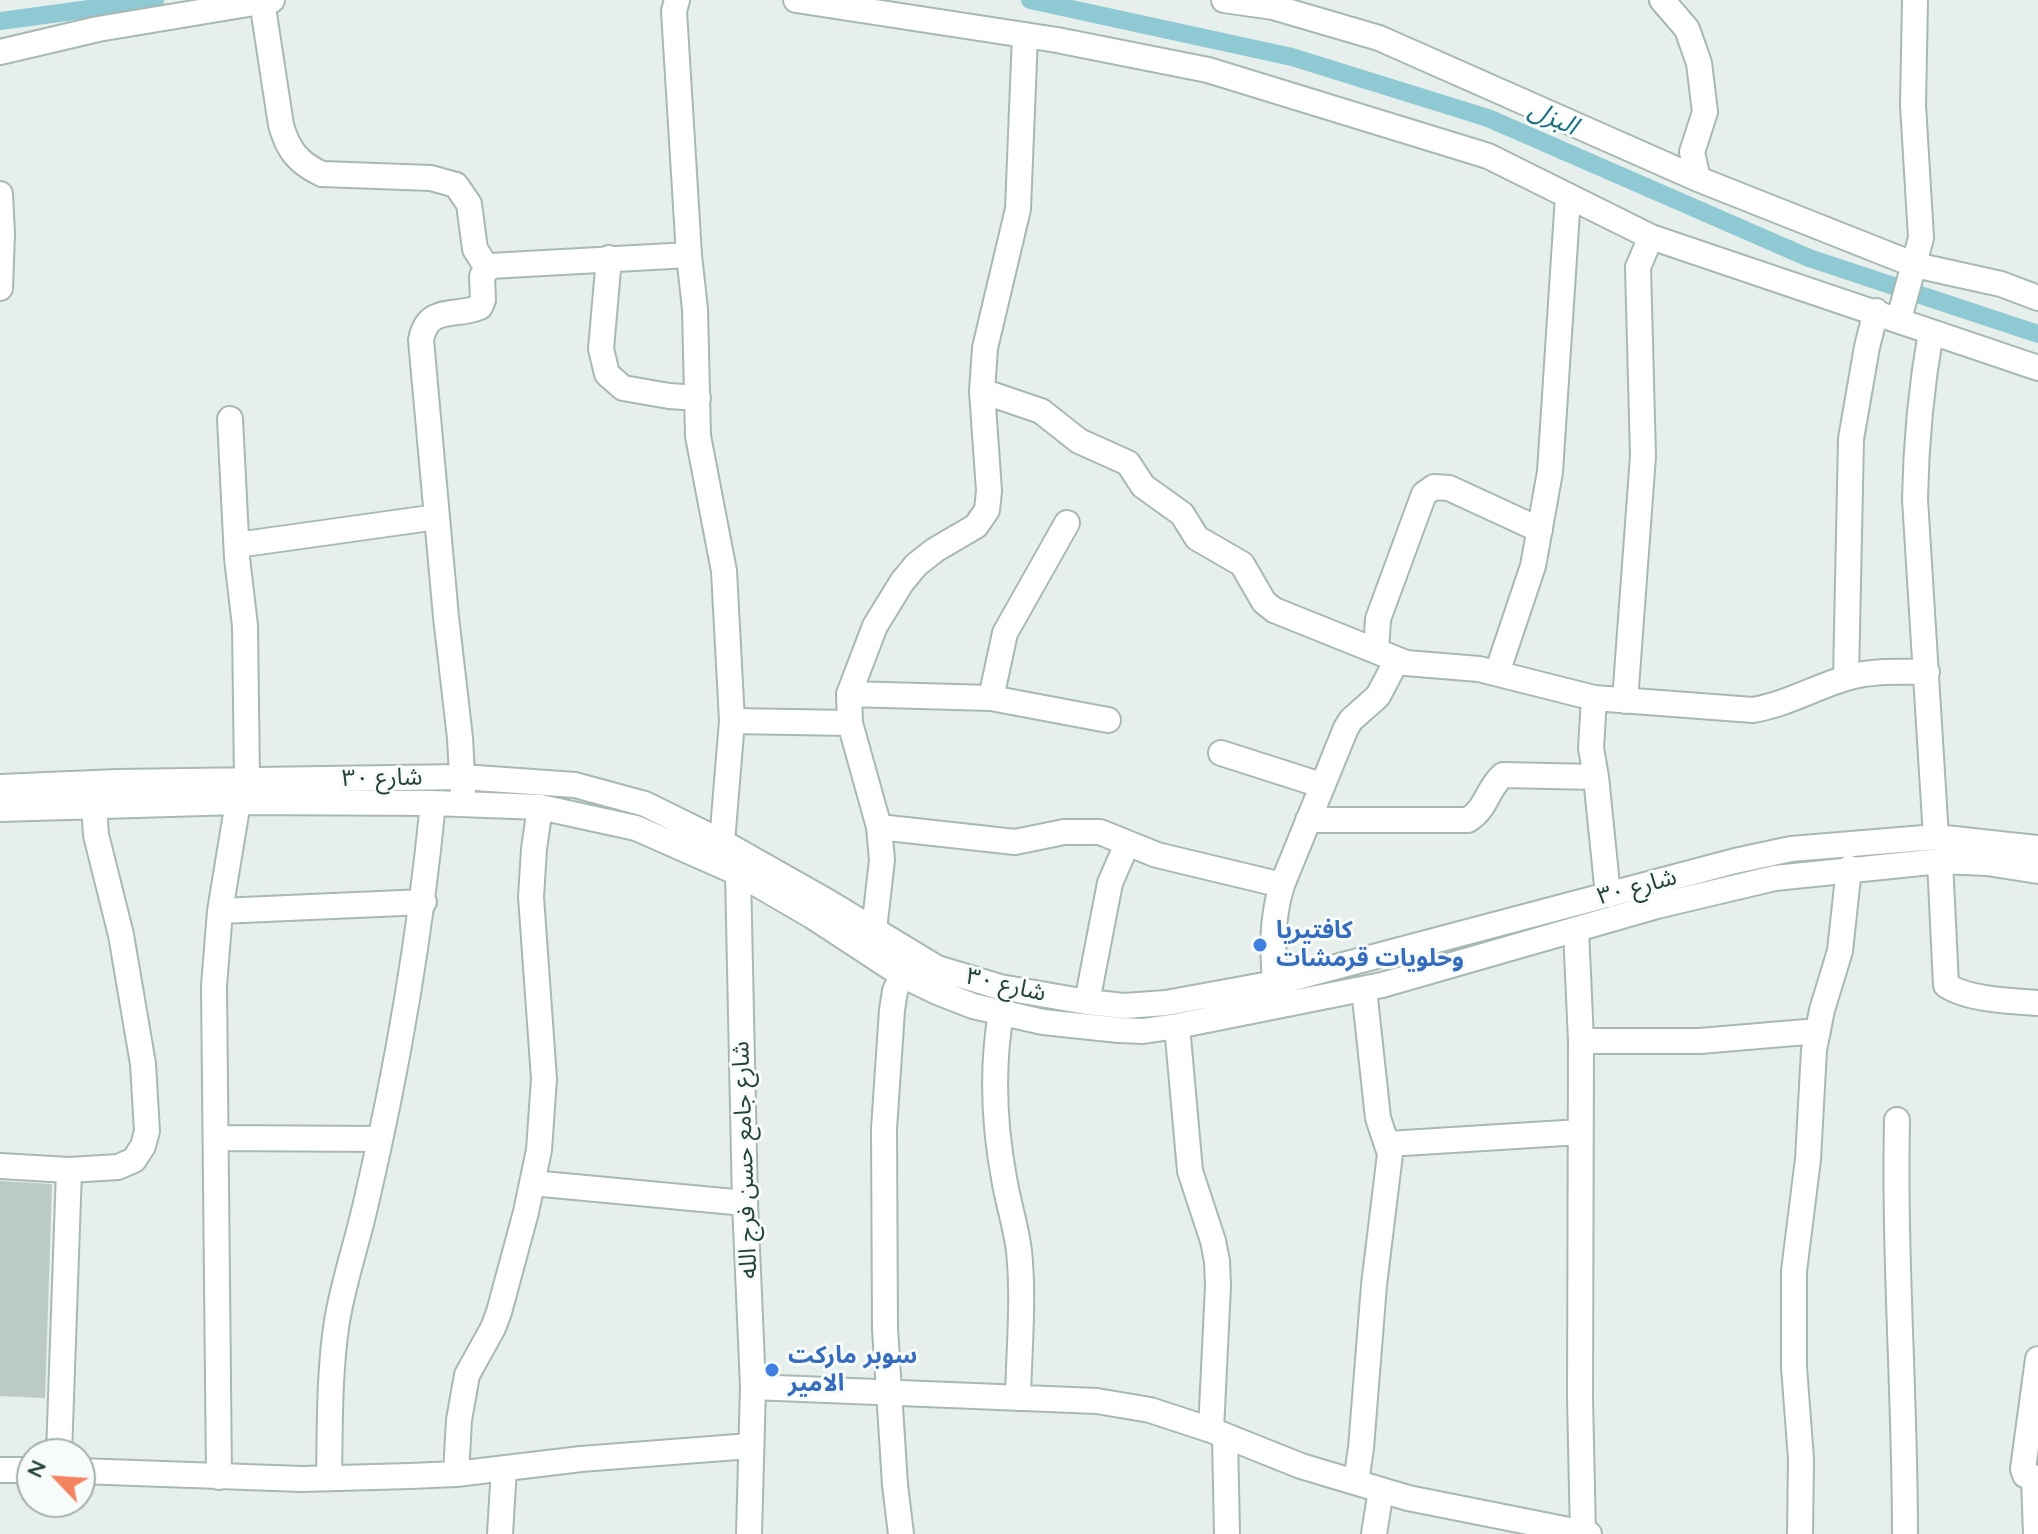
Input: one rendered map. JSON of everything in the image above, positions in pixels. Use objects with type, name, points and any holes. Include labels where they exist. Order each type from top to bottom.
[{"type":"street","points":[[0,52],[190,8],[272,0]]},
{"type":"street","points":[[677,0],[674,11],[695,309],[698,436],[724,571],[732,721],[722,842]]},
{"type":"street","points":[[796,0],[1025,35],[1208,70],[1488,156],[1651,237],[2038,368]]},
{"type":"street","points":[[1224,0],[1273,7],[1379,38],[1698,179],[1915,265],[2001,284],[2038,298]]},
{"type":"street","points":[[1662,0],[1687,29],[1699,63],[1705,112],[1692,152],[1698,179]]},
{"type":"street","points":[[1899,319],[1921,238],[1913,105],[1915,0]]},
{"type":"street","points":[[262,1],[281,125],[285,142],[294,156],[306,167],[322,174],[431,178],[456,185],[469,204],[475,249],[487,268]]},
{"type":"street","points":[[874,930],[882,874],[879,827],[850,723],[849,694],[875,626],[902,582],[916,565],[935,550],[976,526],[987,510],[989,491],[982,391],[985,348],[1018,209],[1025,35]]},
{"type":"street","points":[[0,194],[0,288]]},
{"type":"street","points":[[1497,673],[1533,566],[1550,472],[1568,196]]},
{"type":"street","points":[[1625,701],[1643,456],[1638,267],[1651,237]]},
{"type":"street","points":[[463,804],[421,340],[423,332],[433,318],[441,314],[480,307],[483,300],[482,276],[487,268],[499,263],[689,255]]},
{"type":"street","points":[[609,258],[601,349],[607,374],[623,388],[698,398]]},
{"type":"street","points":[[1846,678],[1851,439],[1876,311]]},
{"type":"street","points":[[1931,332],[1916,443],[1915,499],[1946,985],[1997,1000],[2038,1003]]},
{"type":"street","points":[[982,391],[1041,411],[1087,446],[1128,463],[1143,486],[1182,514],[1197,538],[1242,564],[1264,602],[1274,610],[1386,655],[1497,673],[1594,698],[1753,710],[1787,702],[1865,673],[1927,672]]},
{"type":"street","points":[[219,1477],[214,986],[220,911],[242,791],[245,626],[230,419]]},
{"type":"street","points":[[1276,995],[1272,924],[1282,885],[1346,728],[1378,696],[1386,655],[1378,619],[1424,494],[1434,487],[1449,488],[1540,530]]},
{"type":"street","points":[[237,545],[437,517]]},
{"type":"street","points":[[991,698],[1005,633],[1067,523]]},
{"type":"street","points":[[849,694],[991,698],[1108,720]]},
{"type":"street","points":[[1594,698],[1591,748],[1608,895]]},
{"type":"street","points":[[732,721],[850,723]]},
{"type":"street","points":[[1221,753],[1321,785]]},
{"type":"street","points":[[1308,820],[1468,820],[1480,813],[1495,782],[1503,775],[1596,777]]},
{"type":"street","name":"شارع ٣٠","points":[[0,809],[93,796],[242,791],[462,777],[545,781],[612,793],[645,804],[792,881],[937,968],[1000,987],[1124,1006],[1364,989],[1576,930],[1738,872],[1791,849],[2038,848]]},
{"type":"street","name":"شارع ٣٠","points":[[0,787],[93,796]]},
{"type":"street","name":"شارع ٣٠","points":[[242,791],[540,807],[636,828],[738,873],[812,916],[902,975],[949,997],[1043,1022],[1119,1030],[1143,1031],[1177,1026],[1608,895],[1738,872],[1849,868],[1938,849],[1987,863],[2038,871]]},
{"type":"street","points":[[0,1166],[69,1170],[118,1167],[134,1160],[143,1146],[147,1131],[143,1064],[121,935],[96,835],[93,796]]},
{"type":"street","points":[[329,1478],[337,1323],[379,1139],[424,902],[433,803]]},
{"type":"street","points":[[456,1474],[459,1420],[467,1375],[499,1312],[532,1183],[544,1111],[540,996],[531,897],[540,807]]},
{"type":"street","points":[[879,827],[1015,842],[1079,831],[1100,832],[1197,867],[1282,885]]},
{"type":"street","points":[[1087,1002],[1107,895],[1127,844]]},
{"type":"street","points":[[1800,1534],[1801,1459],[1794,1367],[1793,1295],[1797,1232],[1808,1159],[1812,1071],[1818,1031],[1840,951],[1849,868]]},
{"type":"street","name":"شارع جامع حسن فرج الله","points":[[738,873],[745,1203],[753,1387],[749,1534]]},
{"type":"street","points":[[220,911],[424,902]]},
{"type":"street","points":[[753,1387],[1097,1401],[1150,1410],[1301,1466],[1408,1498],[1585,1534],[1581,1041],[1576,930]]},
{"type":"street","points":[[901,1534],[887,1393],[884,1129],[892,1010],[902,975]]},
{"type":"street","points":[[1356,1482],[1374,1285],[1389,1176],[1388,1144],[1378,1118],[1364,989]]},
{"type":"street","points":[[1001,1013],[996,1044],[997,1121],[1005,1188],[1019,1250],[1018,1398]]},
{"type":"street","points":[[1177,1026],[1190,1171],[1217,1261],[1218,1434],[1227,1534]]},
{"type":"street","points":[[1581,1041],[1700,1041],[1818,1031]]},
{"type":"street","points":[[1897,1120],[1895,1191],[1903,1349],[1905,1534]]},
{"type":"street","points":[[1388,1144],[1580,1132]]},
{"type":"street","points":[[217,1138],[379,1139]]},
{"type":"street","points":[[60,1438],[69,1170]]},
{"type":"street","points":[[532,1183],[745,1203]]},
{"type":"street","points":[[2036,1534],[2036,1479],[2025,1475],[2023,1457],[2038,1359]]},
{"type":"street","points":[[96,1472],[329,1478],[456,1474],[668,1451],[750,1446]]},
{"type":"street","points":[[500,1534],[504,1468]]},
{"type":"street","points":[[1374,1534],[1381,1490]]},
{"type":"building","points":[[0,1181],[52,1184],[45,1398],[0,1396]]},
{"type":"waterway","name":"البزل","points":[[0,21],[155,0]]},
{"type":"waterway","name":"البزل","points":[[1030,0],[1292,57],[1488,118],[1809,258],[2038,334]]},
{"type":"place","name":"كافتيريا وحلويات قرمشات","points":[[1260,945]]},
{"type":"place","name":"سوبر ماركت الامير","points":[[772,1370]]}]
